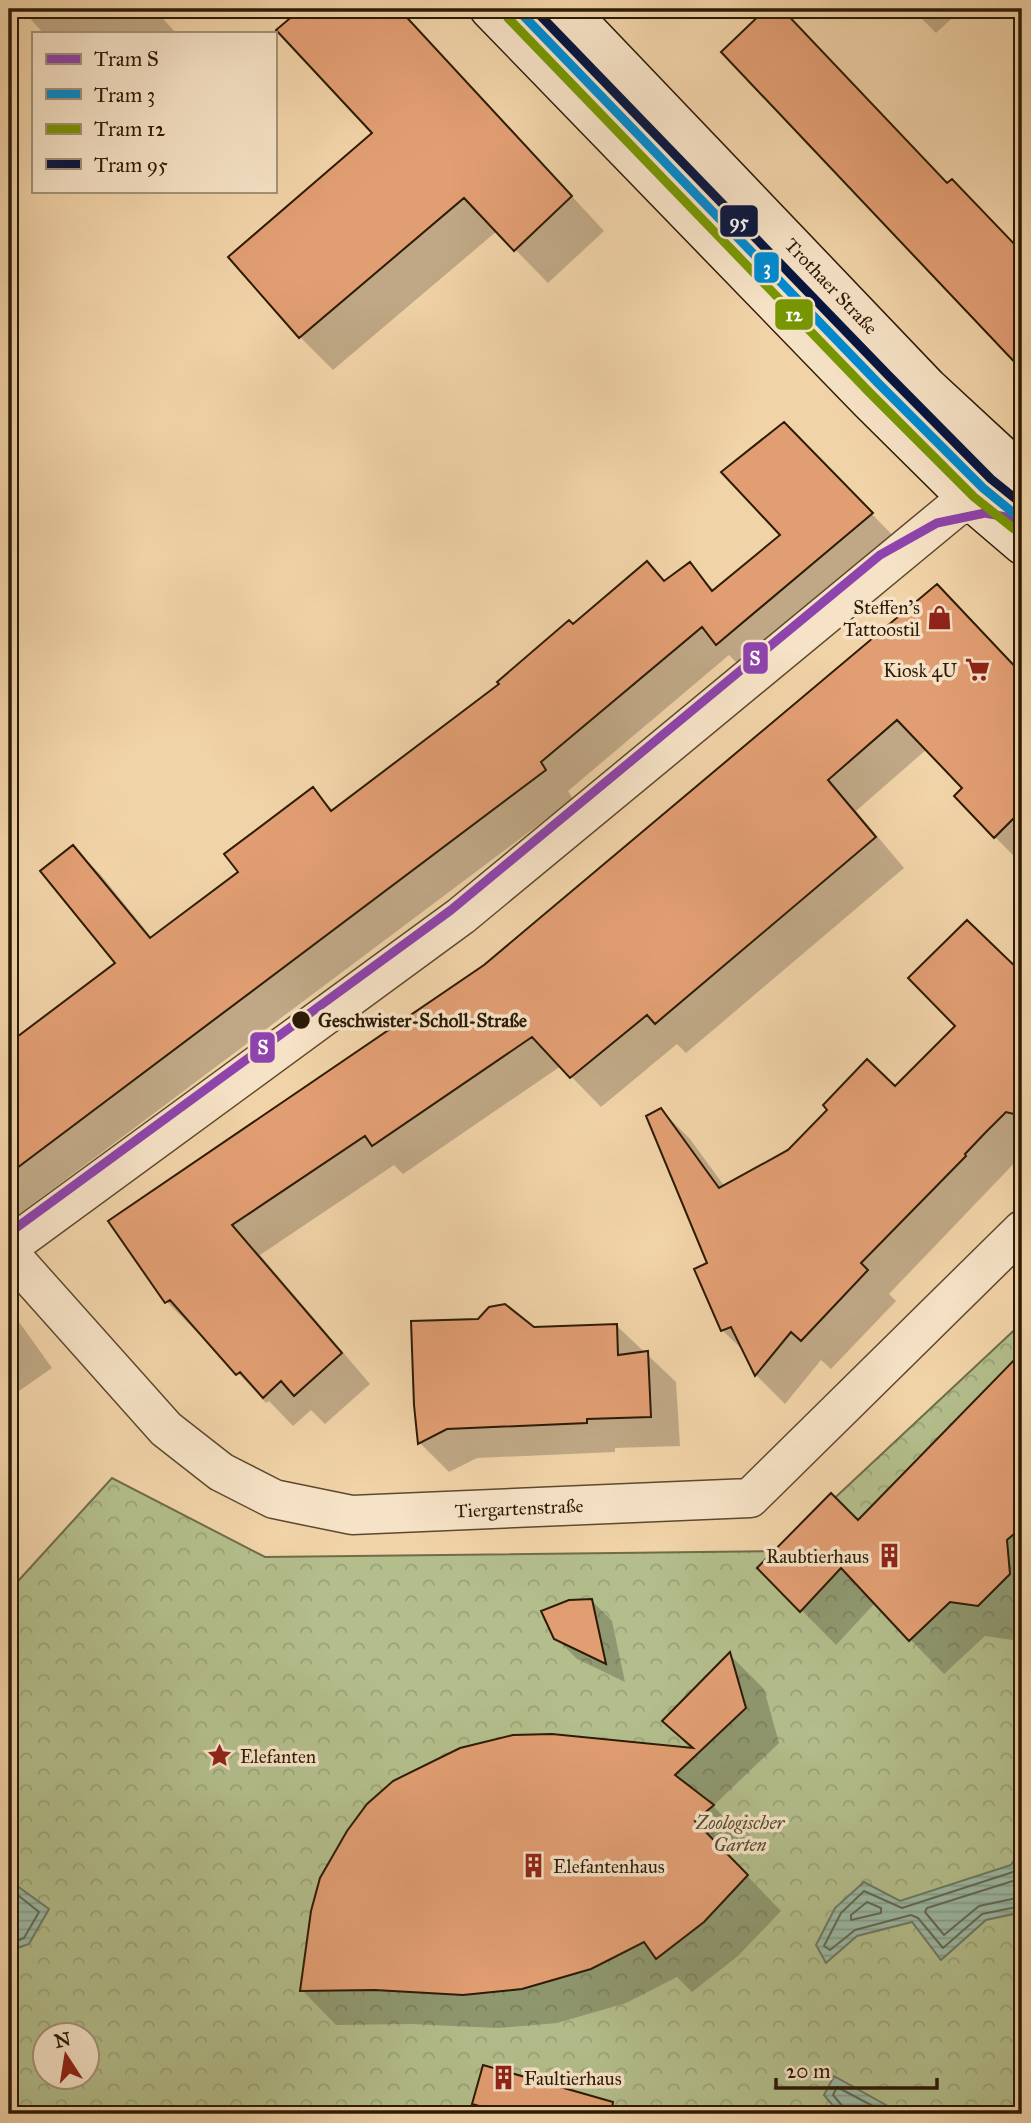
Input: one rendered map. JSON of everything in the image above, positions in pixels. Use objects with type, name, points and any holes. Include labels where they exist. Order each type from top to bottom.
[{"type":"street","points":[[489,9],[870,402],[967,498],[1022,545]]},
{"type":"street","name":"Trothaer Straße","points":[[567,9],[928,387],[1019,467]]},
{"type":"street","points":[[9,1247],[461,916],[967,498]]},
{"type":"street","name":"Tiergartenstraße","points":[[9,1253],[166,1429],[221,1472],[274,1499],[352,1515],[750,1498],[1022,1230]]},
{"type":"lane","points":[[967,498],[1019,467]]},
{"type":"green space","name":"Zoologischer Garten","points":[[1022,1323],[1022,2114],[9,2114],[9,1591],[112,1478],[265,1557],[778,1551]]},
{"type":"water","points":[[1022,1848],[1022,1912],[986,1920],[941,1960],[912,1922],[857,1936],[826,1963],[816,1945],[835,1908],[864,1882],[900,1901],[1011,1865]]},
{"type":"water","points":[[9,1880],[49,1909],[29,1944],[9,1951]]},
{"type":"water","points":[[834,2076],[902,2114],[840,2114],[824,2095]]},
{"type":"building","points":[[301,9],[399,9],[572,196],[514,251],[464,198],[299,338],[228,257],[372,133],[276,30]]},
{"type":"building","points":[[766,9],[782,9],[947,183],[952,179],[1022,252],[1022,370],[721,52]]},
{"type":"building","points":[[784,422],[873,513],[716,645],[702,627],[541,762],[546,770],[9,1174],[9,1043],[115,963],[40,871],[73,845],[150,938],[238,872],[224,854],[313,787],[331,811],[499,684],[497,682],[569,620],[573,624],[647,561],[664,581],[690,562],[712,591],[780,535],[721,472]]},
{"type":"building","points":[[937,584],[1022,674],[1022,810],[994,838],[954,796],[962,788],[897,720],[828,780],[876,837],[655,1024],[647,1015],[570,1078],[532,1037],[372,1146],[365,1136],[232,1225],[342,1353],[294,1396],[281,1381],[263,1398],[240,1372],[236,1375],[170,1300],[165,1303],[108,1221],[484,965]]},
{"type":"building","points":[[967,920],[1022,973],[1022,1116],[1006,1112],[861,1263],[868,1270],[801,1341],[791,1332],[755,1376],[731,1327],[721,1331],[694,1269],[707,1263],[646,1116],[661,1108],[719,1188],[788,1150],[827,1110],[823,1105],[867,1059],[895,1086],[955,1026],[908,978]]},
{"type":"building","points":[[505,1304],[534,1327],[617,1324],[618,1355],[648,1351],[651,1417],[587,1419],[587,1423],[447,1429],[418,1444],[411,1321],[478,1319],[489,1307]]},
{"type":"building","name":"Raubtierhaus","points":[[1022,1352],[1022,1527],[1007,1540],[1010,1574],[978,1606],[950,1602],[909,1641],[841,1568],[800,1612],[757,1568],[831,1493],[858,1520]]},
{"type":"building","points":[[592,1599],[606,1664],[554,1639],[541,1611],[569,1600]]},
{"type":"building","name":"Elefantenhaus","points":[[730,1652],[746,1708],[675,1775],[714,1805],[695,1821],[748,1875],[704,1922],[656,1959],[644,1942],[591,1969],[522,1989],[463,1995],[375,1990],[300,1991],[311,1911],[320,1878],[347,1831],[367,1804],[393,1781],[460,1748],[513,1735],[552,1734],[693,1748],[662,1721]]},
{"type":"building","name":"Faultierhaus","points":[[483,2065],[613,2102],[611,2114],[508,2114],[472,2104]]},
{"type":"tram line","name":"3","points":[[517,9],[879,384],[983,488],[1022,520]]},
{"type":"tram line","name":"95","points":[[534,9],[888,375],[991,479],[1022,504]]},
{"type":"tram line","name":"12","points":[[508,18],[870,393],[974,497],[1014,529]]},
{"type":"tram line","name":"S","points":[[9,1233],[451,910],[880,555],[937,523],[985,513],[1022,520]]},
{"type":"place","name":"Steffen's Tattoostil","points":[[940,618]]},
{"type":"place","name":"Kiosk 4U","points":[[977,670]]},
{"type":"place","name":"Geschwister-Scholl-Straße","points":[[301,1020]]},
{"type":"place","name":"Raubtierhaus","points":[[889,1556]]},
{"type":"place","name":"Elefanten","points":[[220,1756]]},
{"type":"place","name":"Elefantenhaus","points":[[533,1866]]},
{"type":"place","name":"Faultierhaus","points":[[504,2078]]}]
